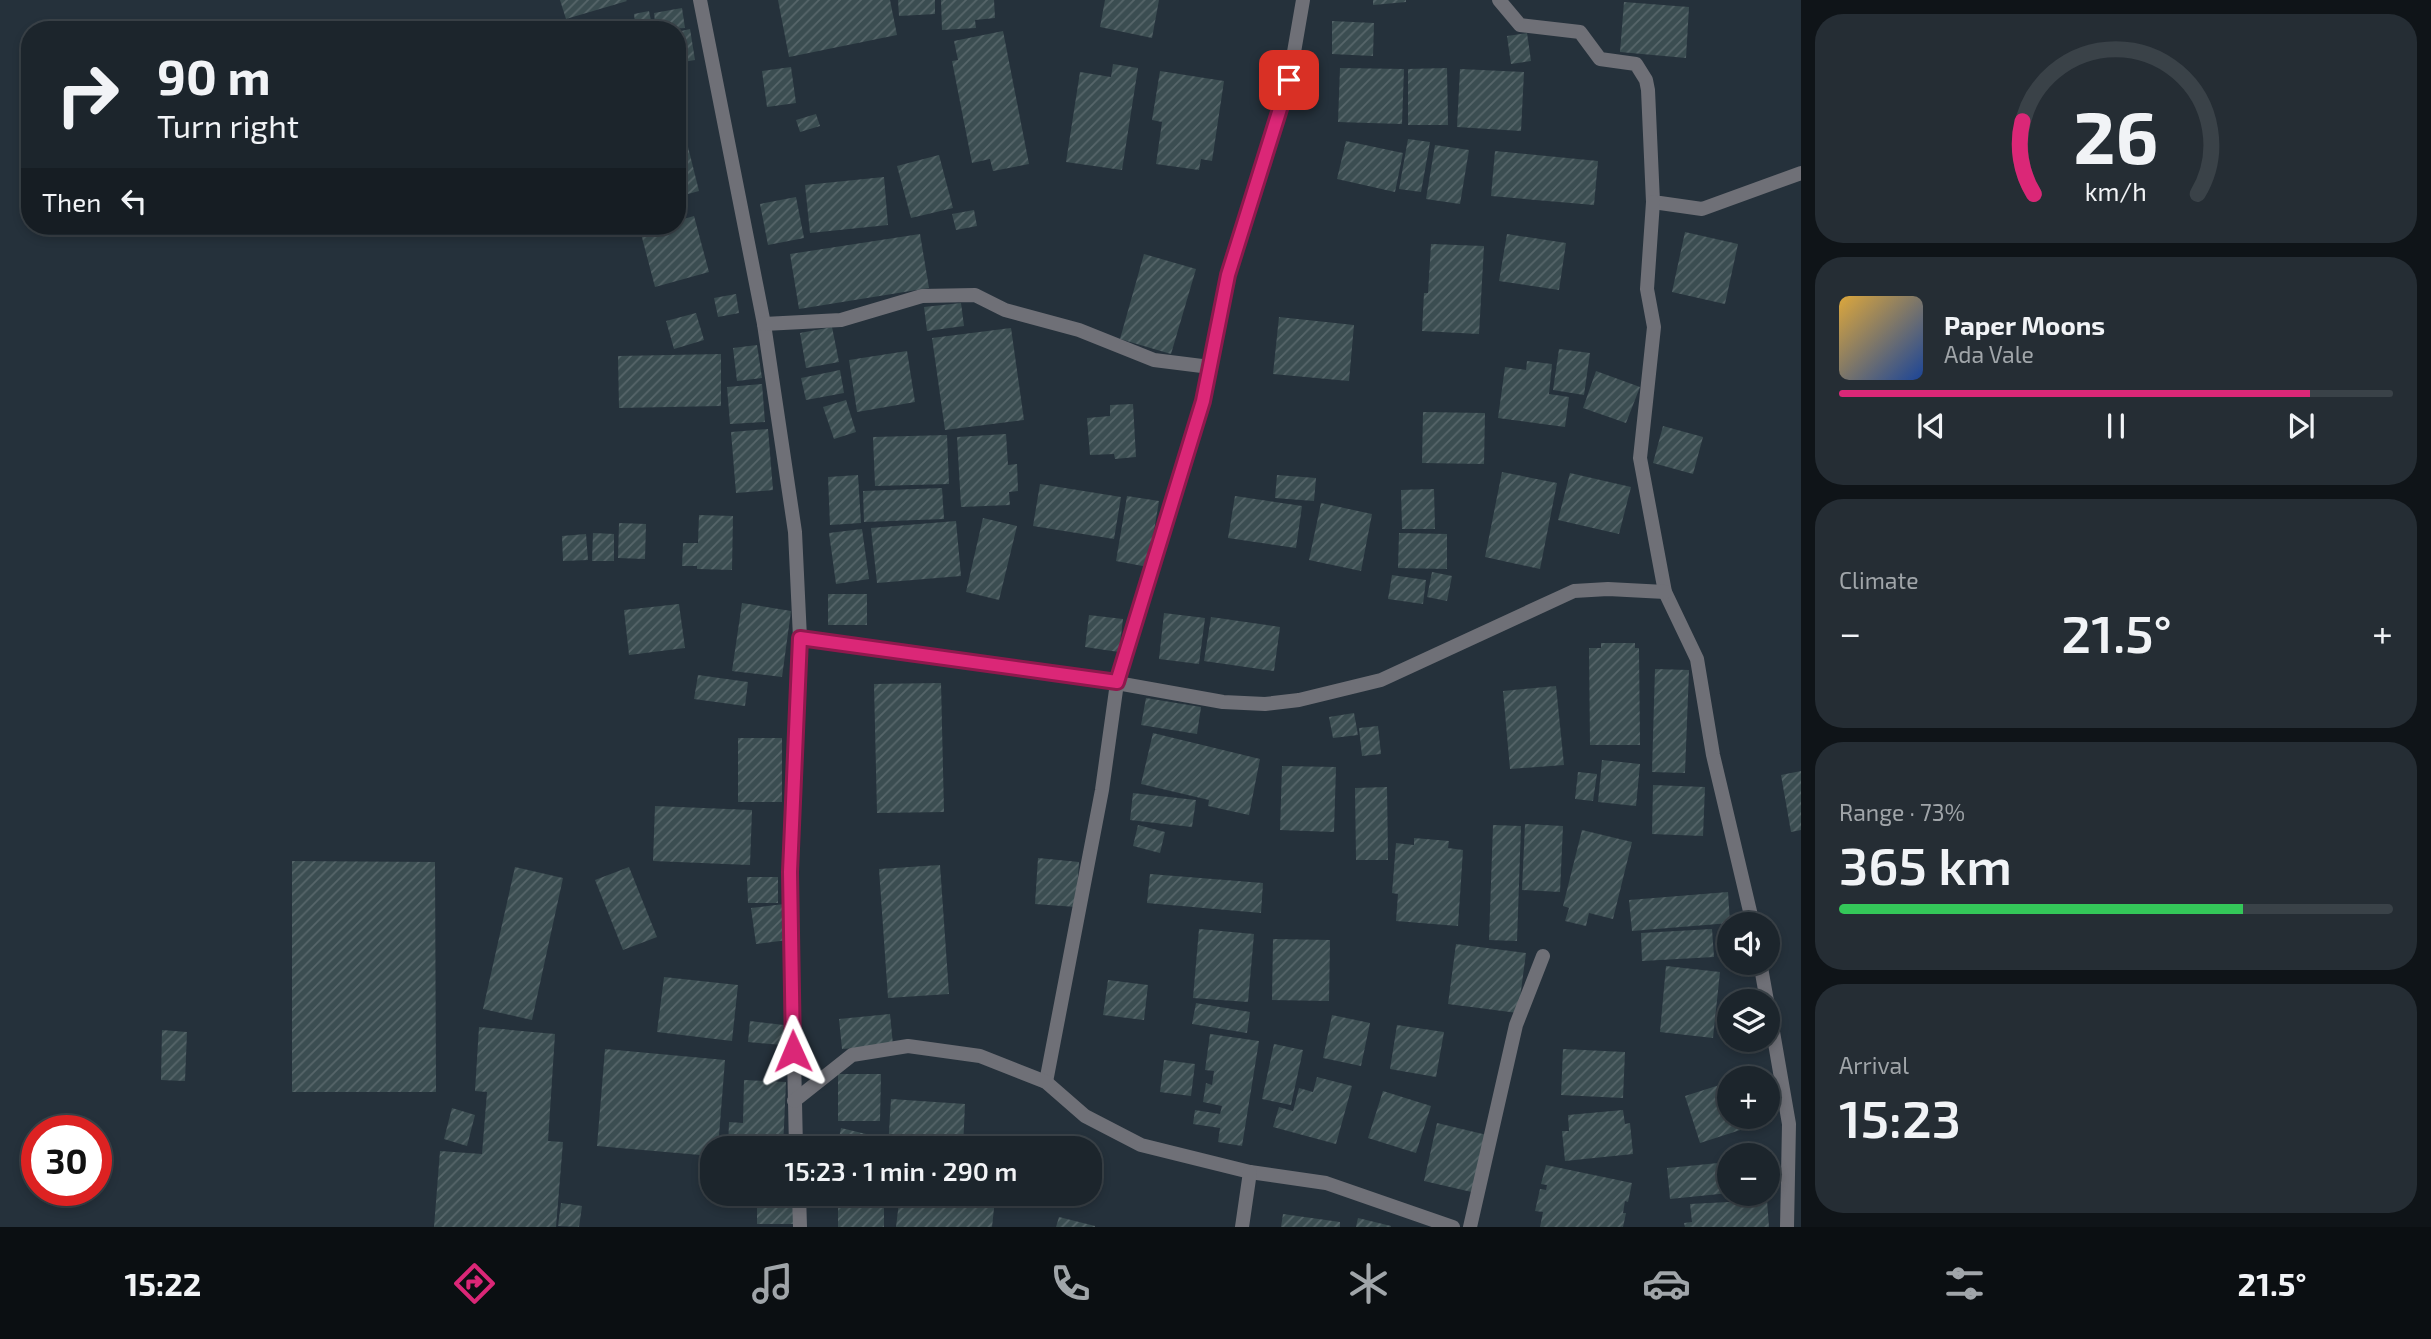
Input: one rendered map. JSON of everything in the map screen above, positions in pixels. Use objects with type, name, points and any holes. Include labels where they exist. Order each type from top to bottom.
[{"type":"street","points":[[700,0],[764,324],[795,532],[800,638],[790,872],[795,1136]]},
{"type":"street","points":[[1046,1082],[1102,790],[1117,682],[1203,401],[1228,275],[1289,80],[1303,0]]},
{"type":"street","points":[[1499,0],[1520,25],[1580,32],[1600,59],[1636,64],[1646,80],[1653,202],[1647,289],[1654,327],[1640,458],[1665,592],[1698,659],[1713,755],[1750,912]]},
{"type":"street","points":[[1653,202],[1702,209],[1801,173]]},
{"type":"street","points":[[764,324],[841,320],[922,296],[975,295],[1005,310],[1079,330],[1154,360],[1210,366]]},
{"type":"street","points":[[800,638],[1117,682],[1223,702],[1265,704],[1299,700],[1381,680],[1574,591],[1608,589],[1665,592]]},
{"type":"street","points":[[1470,1227],[1516,1025],[1543,956]]},
{"type":"street","points":[[794,1101],[852,1055],[908,1046],[980,1056],[1046,1082],[1085,1116],[1141,1145],[1250,1172],[1326,1183],[1453,1227]]},
{"type":"street","points":[[1776,1052],[1789,1124],[1787,1227]]},
{"type":"street","points":[[1242,1227],[1250,1172]]},
{"type":"street","points":[[799,1206],[800,1227]]},
{"type":"building","points":[[560,0],[626,0],[627,1],[566,19]]},
{"type":"building","points":[[778,0],[890,0],[897,35],[789,57]]},
{"type":"building","points":[[898,0],[935,0],[935,14],[899,16]]},
{"type":"building","points":[[941,0],[994,0],[995,18],[975,20],[976,28],[942,30]]},
{"type":"building","points":[[1105,0],[1159,0],[1152,38],[1100,27]]},
{"type":"building","points":[[1373,0],[1406,0],[1406,2],[1373,5]]},
{"type":"building","points":[[1624,2],[1689,7],[1686,58],[1620,52]]},
{"type":"building","points":[[682,8],[684,21],[655,21],[654,13]]},
{"type":"building","points":[[649,11],[651,21],[635,21],[634,14]]},
{"type":"building","points":[[1332,21],[1374,23],[1373,56],[1332,54]]},
{"type":"building","points":[[690,29],[695,60],[686,62],[686,30]]},
{"type":"building","points":[[1003,31],[1029,164],[993,171],[990,159],[972,163],[952,61],[958,60],[954,41]]},
{"type":"building","points":[[1527,33],[1531,61],[1511,64],[1507,36]]},
{"type":"building","points":[[1113,64],[1138,68],[1122,170],[1066,162],[1080,72],[1111,77]]},
{"type":"building","points":[[791,67],[796,103],[767,107],[762,71]]},
{"type":"building","points":[[1340,68],[1404,69],[1402,124],[1338,122]]},
{"type":"building","points":[[1447,68],[1448,125],[1408,125],[1408,69]]},
{"type":"building","points":[[1460,69],[1524,72],[1521,131],[1457,127]]},
{"type":"building","points":[[1160,71],[1224,81],[1212,161],[1201,159],[1199,170],[1156,164],[1162,122],[1152,120]]},
{"type":"building","points":[[816,114],[820,126],[800,132],[796,120]]},
{"type":"building","points":[[1408,139],[1430,142],[1421,192],[1399,189]]},
{"type":"building","points":[[1346,141],[1403,153],[1395,192],[1337,179]]},
{"type":"building","points":[[686,143],[699,191],[686,195]]},
{"type":"building","points":[[1435,145],[1469,150],[1460,204],[1426,199]]},
{"type":"building","points":[[1495,151],[1598,161],[1594,205],[1491,196]]},
{"type":"building","points":[[939,155],[953,208],[911,218],[897,166]]},
{"type":"building","points":[[884,177],[888,225],[810,233],[805,185]]},
{"type":"building","points":[[796,197],[804,238],[768,245],[760,204]]},
{"type":"building","points":[[974,210],[977,226],[956,230],[952,214]]},
{"type":"building","points":[[694,216],[709,272],[655,287],[641,235],[686,235],[686,218]]},
{"type":"building","points":[[1685,232],[1738,244],[1725,304],[1672,292]]},
{"type":"building","points":[[920,234],[929,288],[799,309],[790,254]]},
{"type":"building","points":[[1507,234],[1566,243],[1559,290],[1499,281]]},
{"type":"building","points":[[1431,244],[1484,246],[1479,334],[1422,331]]},
{"type":"building","points":[[1144,254],[1196,269],[1171,354],[1120,339]]},
{"type":"building","points":[[736,294],[739,313],[718,317],[714,298]]},
{"type":"building","points":[[961,303],[964,326],[927,331],[924,307]]},
{"type":"building","points":[[696,313],[704,340],[674,349],[666,321]]},
{"type":"building","points":[[1279,317],[1354,325],[1349,381],[1273,374]]},
{"type":"building","points":[[832,327],[839,362],[806,368],[800,333]]},
{"type":"building","points":[[1011,328],[1024,420],[945,430],[932,338]]},
{"type":"building","points":[[757,345],[762,378],[737,381],[733,348]]},
{"type":"building","points":[[1559,349],[1590,353],[1584,395],[1553,390]]},
{"type":"building","points":[[907,351],[915,402],[857,412],[849,360]]},
{"type":"building","points":[[721,354],[721,406],[619,408],[618,356]]},
{"type":"building","points":[[1527,361],[1552,364],[1549,394],[1569,397],[1565,427],[1498,418],[1505,367],[1526,370]]},
{"type":"building","points":[[840,370],[844,393],[806,400],[801,378]]},
{"type":"building","points":[[1596,371],[1640,387],[1626,423],[1583,408]]},
{"type":"building","points":[[762,384],[765,422],[730,424],[727,387]]},
{"type":"building","points":[[846,400],[856,432],[834,439],[823,407]]},
{"type":"building","points":[[1133,404],[1136,457],[1115,459],[1114,454],[1090,455],[1087,418],[1110,416],[1110,405]]},
{"type":"building","points":[[1423,412],[1485,413],[1484,464],[1422,463]]},
{"type":"building","points":[[1663,426],[1703,437],[1693,474],[1653,463]]},
{"type":"building","points":[[768,429],[773,490],[736,493],[731,432]]},
{"type":"building","points":[[1006,434],[1008,465],[1017,464],[1018,491],[1009,492],[1010,505],[961,507],[957,437]]},
{"type":"building","points":[[947,435],[949,484],[875,486],[873,437]]},
{"type":"building","points":[[1502,472],[1557,483],[1540,569],[1485,557]]},
{"type":"building","points":[[1570,473],[1631,487],[1619,534],[1558,520]]},
{"type":"building","points":[[858,475],[861,523],[830,525],[828,477]]},
{"type":"building","points":[[1277,475],[1316,478],[1314,501],[1275,498]]},
{"type":"building","points":[[1040,484],[1121,497],[1114,539],[1033,526]]},
{"type":"building","points":[[942,488],[944,519],[864,522],[863,491]]},
{"type":"building","points":[[1434,489],[1435,529],[1402,529],[1401,490]]},
{"type":"building","points":[[1127,496],[1159,501],[1148,567],[1116,561]]},
{"type":"building","points":[[1235,496],[1302,506],[1296,548],[1228,538]]},
{"type":"building","points":[[1321,503],[1372,514],[1361,571],[1309,560]]},
{"type":"building","points":[[699,515],[733,516],[732,570],[682,566],[683,543],[698,543]]},
{"type":"building","points":[[983,518],[1017,526],[999,600],[966,592]]},
{"type":"building","points":[[956,521],[961,576],[877,583],[871,528]]},
{"type":"building","points":[[619,523],[646,524],[645,559],[618,558]]},
{"type":"building","points":[[862,529],[869,579],[836,584],[829,533]]},
{"type":"building","points":[[593,533],[614,534],[614,561],[592,561]]},
{"type":"building","points":[[1399,533],[1447,534],[1447,569],[1398,568]]},
{"type":"building","points":[[586,534],[588,560],[563,561],[562,536]]},
{"type":"building","points":[[1432,572],[1452,576],[1447,601],[1427,597]]},
{"type":"building","points":[[1392,575],[1426,580],[1423,604],[1388,599]]},
{"type":"building","points":[[828,594],[867,594],[867,625],[828,625]]},
{"type":"building","points":[[742,603],[791,611],[782,677],[732,671]]},
{"type":"building","points":[[679,604],[685,648],[629,655],[624,610]]},
{"type":"building","points":[[1164,613],[1205,618],[1199,664],[1159,659]]},
{"type":"building","points":[[1089,615],[1123,619],[1119,652],[1085,647]]},
{"type":"building","points":[[1211,617],[1280,627],[1274,671],[1204,661]]},
{"type":"building","points":[[1601,643],[1635,643],[1635,648],[1639,648],[1640,745],[1590,745],[1589,648],[1601,648]]},
{"type":"building","points":[[1655,669],[1689,670],[1685,773],[1652,772]]},
{"type":"building","points":[[698,675],[748,682],[745,706],[694,699]]},
{"type":"building","points":[[941,683],[944,812],[877,813],[874,684]]},
{"type":"building","points":[[1556,686],[1564,765],[1510,769],[1503,691]]},
{"type":"building","points":[[1146,698],[1201,707],[1197,734],[1141,725]]},
{"type":"building","points":[[1354,713],[1358,735],[1333,738],[1329,717]]},
{"type":"building","points":[[1378,726],[1381,754],[1362,756],[1359,728]]},
{"type":"building","points":[[1153,733],[1260,759],[1249,815],[1208,806],[1209,800],[1141,784]]},
{"type":"building","points":[[738,738],[782,738],[782,802],[738,802]]},
{"type":"building","points":[[1602,760],[1640,764],[1636,806],[1598,802]]},
{"type":"building","points":[[1282,766],[1336,767],[1334,832],[1280,830]]},
{"type":"building","points":[[1801,771],[1801,830],[1791,832],[1781,775]]},
{"type":"building","points":[[1578,772],[1597,774],[1593,801],[1575,799]]},
{"type":"building","points":[[1653,785],[1705,787],[1703,836],[1652,834]]},
{"type":"building","points":[[1387,787],[1388,860],[1356,860],[1355,788]]},
{"type":"building","points":[[1133,793],[1196,800],[1192,827],[1130,820]]},
{"type":"building","points":[[655,806],[752,810],[750,865],[653,861]]},
{"type":"building","points":[[1525,824],[1563,826],[1560,892],[1522,890]]},
{"type":"building","points":[[1138,825],[1165,832],[1160,853],[1133,846]]},
{"type":"building","points":[[1493,825],[1521,826],[1517,941],[1489,940]]},
{"type":"building","points":[[1582,830],[1632,842],[1613,919],[1589,913],[1586,926],[1565,921],[1569,908],[1563,906]]},
{"type":"building","points":[[1414,838],[1449,841],[1448,848],[1463,850],[1458,926],[1396,921],[1398,894],[1392,893],[1396,843],[1414,845]]},
{"type":"building","points":[[1038,858],[1079,862],[1076,907],[1035,904]]},
{"type":"building","points":[[292,861],[435,862],[436,1092],[292,1092]]},
{"type":"building","points":[[940,865],[949,994],[888,998],[879,869]]},
{"type":"building","points":[[515,867],[563,878],[532,1020],[483,1009]]},
{"type":"building","points":[[629,867],[657,937],[623,950],[595,880]]},
{"type":"building","points":[[1150,874],[1263,883],[1261,913],[1147,903]]},
{"type":"building","points":[[747,877],[778,877],[778,903],[748,903]]},
{"type":"building","points":[[1728,892],[1729,912],[1717,912],[1717,924],[1632,931],[1629,900]]},
{"type":"building","points":[[784,904],[788,940],[756,944],[751,908]]},
{"type":"building","points":[[1199,929],[1254,934],[1248,1002],[1193,998]]},
{"type":"building","points":[[1712,929],[1714,957],[1642,961],[1641,933]]},
{"type":"building","points":[[1273,939],[1330,940],[1329,1001],[1272,1000]]},
{"type":"building","points":[[1456,944],[1526,953],[1518,1013],[1448,1004]]},
{"type":"building","points":[[1666,966],[1717,972],[1720,975],[1713,1038],[1660,1032]]},
{"type":"building","points":[[664,977],[738,985],[732,1041],[657,1032]]},
{"type":"building","points":[[1108,980],[1148,985],[1144,1020],[1103,1015]]},
{"type":"building","points":[[1196,1003],[1250,1012],[1247,1033],[1192,1024]]},
{"type":"building","points":[[890,1014],[893,1045],[842,1049],[839,1019]]},
{"type":"building","points":[[1332,1015],[1370,1023],[1361,1066],[1323,1058]]},
{"type":"building","points":[[750,1021],[784,1025],[782,1045],[748,1042]]},
{"type":"building","points":[[1397,1025],[1444,1032],[1436,1077],[1390,1069]]},
{"type":"building","points":[[479,1027],[555,1034],[548,1141],[563,1142],[556,1227],[434,1227],[440,1151],[482,1154],[487,1092],[475,1091]]},
{"type":"building","points":[[162,1030],[187,1032],[185,1081],[161,1080]]},
{"type":"building","points":[[1210,1034],[1259,1041],[1242,1146],[1218,1142],[1220,1128],[1193,1124],[1195,1110],[1220,1114],[1222,1106],[1203,1102],[1206,1083],[1212,1085],[1214,1071],[1205,1070]]},
{"type":"building","points":[[1274,1044],[1303,1050],[1291,1105],[1262,1099]]},
{"type":"building","points":[[605,1049],[725,1060],[719,1136],[700,1136],[700,1155],[597,1146]]},
{"type":"building","points":[[1563,1049],[1625,1052],[1623,1098],[1561,1095]]},
{"type":"building","points":[[1164,1060],[1195,1064],[1191,1096],[1160,1092]]},
{"type":"building","points":[[838,1074],[881,1074],[880,1121],[838,1121]]},
{"type":"building","points":[[1317,1077],[1352,1086],[1336,1144],[1273,1127],[1279,1107],[1293,1111],[1299,1088],[1313,1092]]},
{"type":"building","points":[[744,1080],[786,1082],[784,1136],[728,1136],[729,1122],[743,1123]]},
{"type":"building","points":[[1717,1086],[1717,1129],[1743,1129],[1700,1143],[1685,1096]]},
{"type":"building","points":[[1383,1091],[1431,1106],[1416,1153],[1368,1138]]},
{"type":"building","points":[[891,1099],[965,1104],[964,1136],[889,1136]]},
{"type":"building","points":[[452,1108],[475,1115],[467,1146],[444,1139]]},
{"type":"building","points":[[1623,1110],[1625,1124],[1630,1123],[1633,1154],[1565,1161],[1562,1131],[1569,1131],[1568,1115]]},
{"type":"building","points":[[1437,1123],[1491,1136],[1476,1193],[1424,1181]]},
{"type":"building","points":[[841,1128],[874,1136],[839,1136]]},
{"type":"building","points":[[1717,1163],[1717,1194],[1670,1199],[1667,1168]]},
{"type":"building","points":[[1546,1165],[1632,1183],[1628,1202],[1625,1201],[1623,1227],[1540,1227],[1543,1212],[1535,1211],[1540,1189],[1546,1190],[1547,1185],[1541,1184]]},
{"type":"building","points":[[561,1203],[582,1206],[579,1227],[558,1226]]},
{"type":"building","points":[[1690,1204],[1767,1206],[1769,1227],[1685,1227],[1684,1223],[1692,1222]]},
{"type":"building","points":[[757,1206],[793,1206],[793,1224],[757,1224]]},
{"type":"building","points":[[838,1206],[884,1206],[884,1227],[838,1227]]},
{"type":"building","points":[[899,1206],[994,1206],[992,1227],[896,1227]]},
{"type":"building","points":[[1283,1214],[1340,1222],[1340,1227],[1281,1227]]},
{"type":"building","points":[[1059,1217],[1095,1226],[1095,1227],[1056,1227]]},
{"type":"building","points":[[1358,1218],[1391,1226],[1391,1227],[1356,1227]]},
{"type":"route","points":[[793,1051],[790,872],[800,638],[1117,682],[1203,401],[1228,275],[1289,80]]}]
